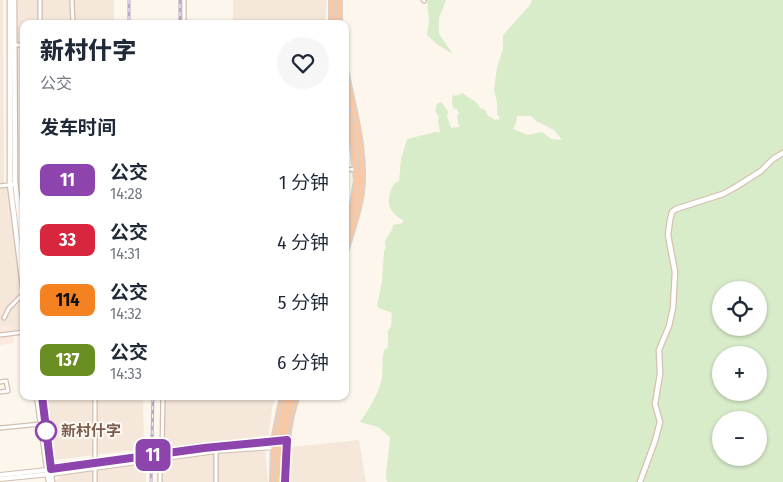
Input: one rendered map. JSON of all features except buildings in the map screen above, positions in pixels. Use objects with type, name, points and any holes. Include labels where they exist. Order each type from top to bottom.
[{"type":"highway","points":[[332,0],[332,20]]},
{"type":"highway","points":[[339,0],[339,20]]},
{"type":"highway","points":[[349,91],[358,138],[362,178],[359,207],[349,239]]},
{"type":"highway","points":[[349,120],[357,180],[349,216]]},
{"type":"highway","points":[[273,482],[274,443],[282,400]]},
{"type":"highway","points":[[278,482],[280,437],[284,408],[288,400]]},
{"type":"highway","points":[[283,482],[284,436],[289,400]]},
{"type":"highway","points":[[283,482],[287,440],[295,400]]},
{"type":"main road","points":[[10,0],[13,184],[20,253]]},
{"type":"main road","points":[[14,0],[13,184],[20,229]]},
{"type":"main road","points":[[640,482],[660,422],[655,404],[660,374],[659,350],[669,326],[674,298],[675,272],[668,235],[672,212],[734,188],[761,171],[773,159],[783,153]]},
{"type":"main road","points":[[38,400],[49,472]]},
{"type":"main road","points":[[42,400],[50,482]]},
{"type":"street","points":[[40,0],[40,20]]},
{"type":"street","points":[[72,0],[73,20]]},
{"type":"street","points":[[184,0],[184,20]]},
{"type":"street","points":[[14,45],[20,45]]},
{"type":"street","points":[[349,170],[356,169]]},
{"type":"street","points":[[0,186],[13,184]]},
{"type":"street","points":[[4,318],[9,308],[20,297]]},
{"type":"street","points":[[0,335],[20,332]]},
{"type":"street","points":[[0,382],[6,382],[8,391],[0,392]]},
{"type":"street","points":[[95,400],[95,482]]},
{"type":"street","points":[[160,482],[163,400]]},
{"type":"street","points":[[0,428],[41,424]]},
{"type":"street","points":[[0,479],[287,440]]},
{"type":"street","points":[[161,456],[204,448],[274,443],[287,446]]},
{"type":"street","points":[[216,451],[216,482]]},
{"type":"street","points":[[0,475],[49,472]]},
{"type":"shaded area","points":[[0,0],[3,0],[4,183],[0,183]]},
{"type":"shaded area","points":[[16,0],[114,0],[114,20],[20,20],[20,202],[15,159]]},
{"type":"shaded area","points":[[233,0],[327,0],[325,20],[233,20]]},
{"type":"shaded area","points":[[8,187],[20,276],[20,332],[0,334],[0,188]]},
{"type":"shaded area","points":[[12,324],[14,343],[0,345],[0,326]]},
{"type":"shaded area","points":[[46,400],[143,400],[144,449],[54,460]]},
{"type":"shaded area","points":[[160,400],[275,400],[269,435],[160,449]]},
{"type":"shaded area","points":[[359,440],[366,482],[290,482],[291,447]]},
{"type":"shaded area","points":[[265,447],[268,482],[161,482],[161,459]]},
{"type":"shaded area","points":[[144,462],[146,464],[146,482],[55,482],[61,475]]},
{"type":"green space","points":[[427,0],[446,0],[439,18],[439,34],[453,54],[438,45],[427,35],[429,21]]},
{"type":"green space","points":[[532,0],[783,0],[783,482],[387,482],[390,437],[378,427],[360,422],[381,383],[383,353],[388,347],[388,330],[391,327],[392,313],[377,307],[382,281],[384,251],[386,248],[385,241],[393,225],[403,223],[403,220],[390,208],[390,192],[393,185],[399,181],[401,159],[407,139],[440,132],[439,117],[436,111],[437,104],[441,102],[448,111],[447,116],[451,128],[459,127],[457,115],[459,114],[452,104],[453,94],[455,96],[463,93],[485,110],[489,117],[495,120],[500,119],[497,114],[494,90],[497,67],[503,49],[503,35],[530,5]],"holes":[[[517,116],[531,116],[536,121],[554,130],[562,140],[551,139],[542,132],[528,135],[513,129]]]},
{"type":"railway","points":[[129,0],[129,20]]},
{"type":"railway","points":[[180,0],[180,20]]},
{"type":"railway","points":[[151,482],[153,400]]},
{"type":"bus line","name":"11","points":[[42,400],[51,469],[204,448],[287,440],[285,482]]},
{"type":"place","name":"新村什字","points":[[46,431]]}]
